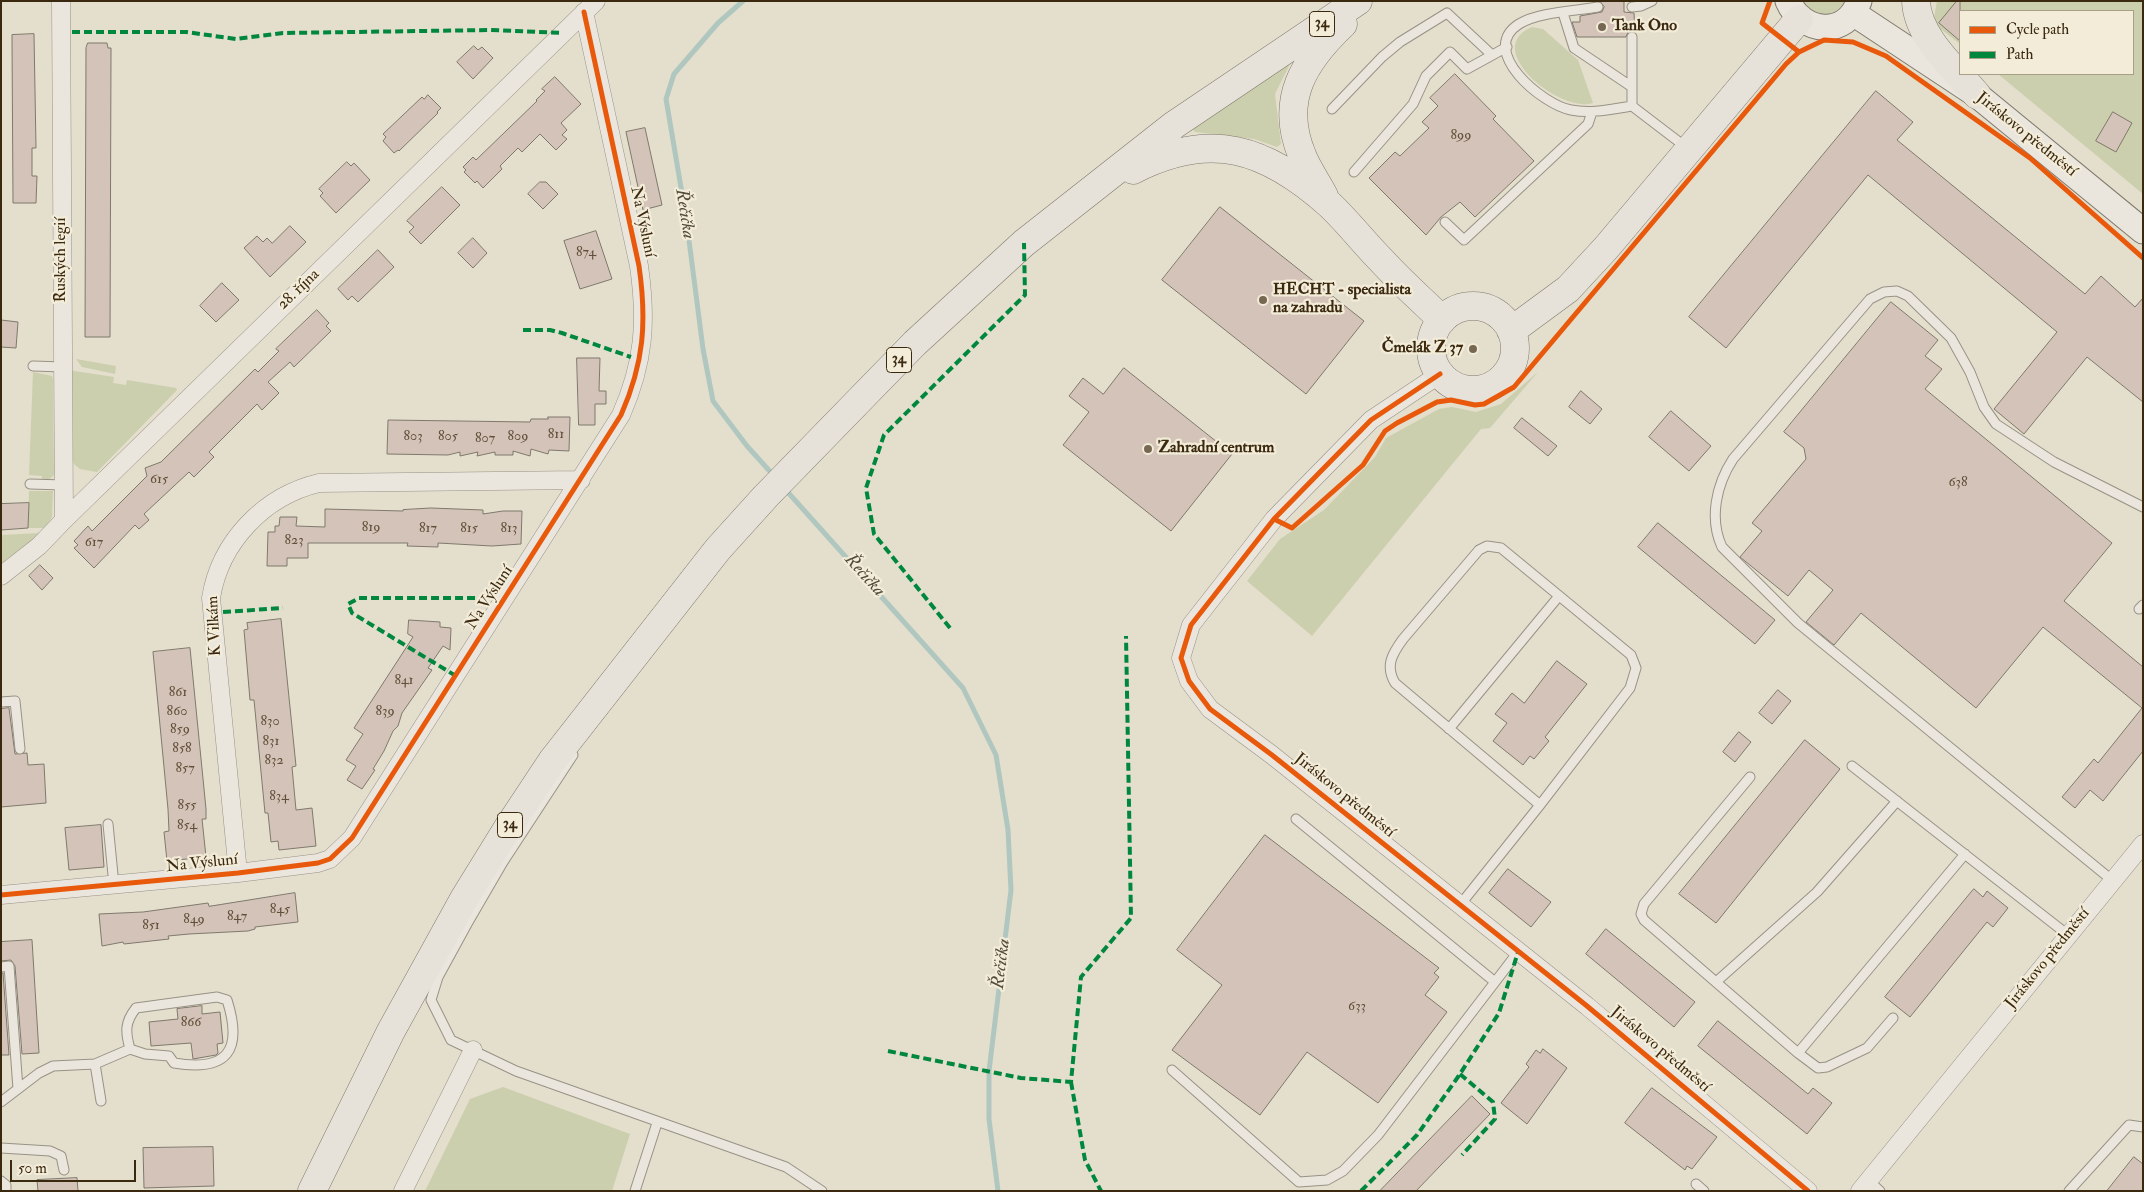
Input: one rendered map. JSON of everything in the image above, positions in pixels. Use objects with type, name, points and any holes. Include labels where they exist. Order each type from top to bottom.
[{"type":"main road","name":"34","points":[[312,1191],[391,1031],[465,897],[507,829],[552,761],[718,549],[766,496],[915,343],[1024,243],[1174,125],[1358,1]]},
{"type":"main road","points":[[1330,206],[1302,156],[1296,139],[1294,123],[1295,94],[1301,78],[1320,46],[1367,1]]},
{"type":"main road","points":[[1916,1],[1916,10],[1930,40],[1959,74]]},
{"type":"main road","points":[[1511,331],[1568,289],[1606,248],[1688,149],[1793,10],[1810,25],[1821,28],[1844,22],[1856,7]]},
{"type":"main road","name":"Jiráskovo předměstí","points":[[1856,7],[1977,95],[2143,231]]},
{"type":"main road","points":[[1960,75],[1977,95]]},
{"type":"main road","points":[[1076,201],[1155,158],[1177,151],[1216,147],[1248,155],[1279,167],[1330,206],[1383,263],[1442,320]]},
{"type":"main road","points":[[1470,306],[1482,307],[1494,312],[1504,320],[1511,331],[1514,344],[1511,364],[1500,380],[1488,387],[1475,390],[1462,389],[1450,383],[1440,374],[1433,363],[1432,337],[1442,320],[1457,309],[1470,306]]},
{"type":"street","name":"Ruských legií","points":[[61,1],[67,32],[63,367],[64,520]]},
{"type":"street","name":"Na Výsluní","points":[[1,895],[318,864],[330,860],[347,844],[501,598],[581,480],[621,415],[631,392],[636,358],[644,329],[641,283],[590,6]]},
{"type":"street","name":"28. října","points":[[1,576],[39,546],[590,6]]},
{"type":"street","name":"Jiráskovo předměstí","points":[[1440,374],[1371,420],[1274,519],[1191,625],[1181,658],[1189,681],[1210,709],[1272,755],[1587,1006],[1808,1191]]},
{"type":"street","name":"K Vilkám","points":[[238,873],[211,598],[214,582],[224,558],[242,531],[258,513],[280,498],[299,488],[319,483],[581,480]]},
{"type":"street","name":"Jiráskovo předměstí","points":[[1870,1187],[2068,935],[2141,850]]},
{"type":"street","points":[[403,1191],[473,1050]]},
{"type":"lane","points":[[1634,7],[1652,1]]},
{"type":"lane","points":[[1598,7],[1533,18],[1518,25],[1509,35],[1507,47],[1508,60],[1514,70],[1538,95],[1554,105],[1570,110],[1592,112],[1632,106],[1688,149]]},
{"type":"lane","points":[[1332,109],[1382,57],[1400,42],[1447,12],[1492,55]]},
{"type":"lane","points":[[1563,13],[1574,48],[1632,87]]},
{"type":"lane","points":[[1632,37],[1632,106]]},
{"type":"lane","points":[[1354,172],[1413,104],[1426,76],[1450,52],[1467,69],[1507,47]]},
{"type":"lane","points":[[1445,222],[1464,240],[1588,124],[1592,112]]},
{"type":"lane","points":[[2113,881],[1798,622],[1722,547],[1716,534],[1715,509],[1722,474],[1733,459],[1870,299],[1884,292],[1897,291],[1908,296],[1951,338],[1970,372],[1984,407],[1996,424],[2054,462],[2143,507]]},
{"type":"lane","points":[[33,366],[63,367]]},
{"type":"lane","points":[[30,484],[64,485]]},
{"type":"lane","points":[[1460,905],[1540,805],[1630,688],[1636,668],[1631,655],[1501,548],[1487,546],[1479,550],[1403,639],[1393,654],[1389,673],[1395,683],[1540,805]]},
{"type":"lane","points":[[600,717],[689,596],[718,549]]},
{"type":"lane","points":[[1449,729],[1559,596]]},
{"type":"lane","points":[[1,702],[15,701],[20,749]]},
{"type":"lane","points":[[579,747],[503,862],[438,977],[431,1000],[450,1040],[516,1071],[657,1123],[786,1167],[822,1191]]},
{"type":"lane","points":[[1852,766],[2068,935]]},
{"type":"lane","points":[[1750,777],[1644,904],[1642,909],[1644,920],[1798,1053],[1818,1068],[1827,1067],[1867,1048],[1893,1018]]},
{"type":"lane","points":[[1716,982],[1817,892],[1897,801]]},
{"type":"lane","points":[[1296,819],[1495,982]]},
{"type":"lane","points":[[108,824],[114,885]]},
{"type":"lane","points":[[1798,1053],[1964,854]]},
{"type":"lane","points":[[1172,1070],[1299,1182],[1327,1180],[1343,1170],[1378,1135],[1518,952]]},
{"type":"lane","points":[[1,967],[9,966],[18,1089]]},
{"type":"lane","points":[[1,1102],[39,1073],[53,1066],[96,1064],[130,1049],[145,1054],[169,1056],[174,1063],[189,1065],[216,1062],[226,1057],[231,1046],[233,1032],[227,1000],[217,997],[136,1008],[127,1020],[126,1032],[130,1049]]},
{"type":"lane","points":[[96,1064],[101,1101]]},
{"type":"lane","points":[[635,1191],[657,1123]]},
{"type":"lane","points":[[2069,1191],[2129,1125],[2143,1127]]},
{"type":"lane","points":[[1,1148],[50,1151],[60,1156],[64,1170]]},
{"type":"lane","points":[[1,1181],[6,1185],[6,1191]]},
{"type":"lane","points":[[1696,1184],[1704,1191]]},
{"type":"green space","points":[[1801,1],[1845,1],[1831,14],[1818,16],[1811,13]]},
{"type":"green space","points":[[1937,1],[2143,1],[2143,194],[1999,75],[2134,75],[2134,10],[1959,10],[1959,43],[1933,23]]},
{"type":"green space","points":[[1532,27],[1543,29],[1578,60],[1593,103],[1579,104],[1563,99],[1546,90],[1520,64],[1515,50],[1518,37]]},
{"type":"green space","points":[[1287,61],[1289,66],[1275,94],[1281,144],[1277,147],[1254,139],[1195,132],[1189,126]]},
{"type":"green space","points":[[76,359],[116,366],[115,374],[82,367]]},
{"type":"green space","points":[[68,370],[114,377],[113,383],[126,385],[127,380],[176,388],[177,390],[97,472],[80,469],[74,464],[72,457]]},
{"type":"green space","points":[[33,372],[52,376],[53,379],[54,475],[50,479],[29,475]]},
{"type":"green space","points":[[1538,372],[1490,428],[1481,429],[1312,636],[1247,581],[1280,539],[1324,510],[1375,457],[1386,438],[1439,409],[1452,407],[1476,412],[1501,404]]},
{"type":"green space","points":[[29,491],[53,491],[52,517],[45,528],[28,528]]},
{"type":"green space","points":[[40,534],[1,568],[1,535]]},
{"type":"green space","points":[[503,1087],[630,1134],[612,1191],[425,1191],[470,1099]]},
{"type":"building","points":[[1600,1],[1624,1],[1624,12],[1634,13],[1635,31],[1628,32],[1626,37],[1577,37],[1572,22],[1580,22],[1580,16],[1602,12],[1604,7]]},
{"type":"building","points":[[1957,1],[1960,1],[1959,40],[1939,23]]},
{"type":"building","points":[[34,34],[36,148],[32,148],[32,176],[37,176],[36,203],[13,203],[12,35]]},
{"type":"building","points":[[88,43],[107,43],[108,48],[111,48],[110,337],[85,337],[86,48]]},
{"type":"building","points":[[474,46],[478,50],[482,47],[493,58],[473,79],[457,62]]},
{"type":"building","points":[[1455,74],[1496,116],[1493,119],[1534,161],[1475,217],[1460,202],[1441,217],[1426,235],[1369,178],[1395,152],[1400,156],[1429,128],[1422,122],[1438,106],[1430,98]]},
{"type":"building","points":[[555,77],[581,104],[561,123],[567,130],[562,135],[567,139],[556,150],[540,134],[522,152],[518,148],[500,166],[502,169],[483,188],[477,181],[475,183],[464,172],[466,170],[463,167],[473,157],[476,160],[537,101],[545,91],[542,89]]},
{"type":"building","points":[[1876,91],[1913,122],[1897,140],[2085,294],[2101,276],[2135,307],[2143,298],[2143,402],[2087,357],[2024,434],[1994,409],[2057,332],[1868,175],[1726,348],[1689,317]]},
{"type":"building","points":[[428,95],[441,108],[399,151],[394,153],[383,141],[386,137],[383,134],[422,97],[424,99]]},
{"type":"building","points":[[2113,112],[2132,123],[2116,152],[2096,141]]},
{"type":"building","points":[[645,128],[662,205],[643,210],[626,132]]},
{"type":"building","points":[[347,162],[351,166],[354,163],[370,180],[336,213],[320,196],[323,193],[319,189]]},
{"type":"building","points":[[540,182],[546,182],[558,194],[543,209],[528,194]]},
{"type":"building","points":[[442,187],[460,205],[421,244],[409,232],[414,227],[407,221]]},
{"type":"building","name":"HECHT - specialista na zahradu","points":[[1220,207],[1364,321],[1306,394],[1162,280]]},
{"type":"building","points":[[290,226],[306,242],[270,277],[244,248],[257,236],[263,242],[267,238],[272,243]]},
{"type":"building","points":[[596,231],[612,279],[580,289],[564,241]]},
{"type":"building","points":[[473,238],[487,253],[473,268],[458,253]]},
{"type":"building","points":[[378,250],[394,267],[358,302],[352,296],[348,300],[338,289]]},
{"type":"building","points":[[222,283],[239,300],[216,322],[200,306]]},
{"type":"building","points":[[1891,302],[1938,340],[1925,356],[1942,369],[1925,389],[2112,543],[2064,601],[2143,667],[2143,751],[2103,801],[2090,790],[2075,808],[2062,797],[2094,759],[2098,763],[2142,708],[2043,627],[1976,708],[1861,613],[1834,645],[1806,622],[1833,590],[1809,570],[1788,596],[1740,557],[1762,531],[1752,523],[1806,459],[1804,448],[1784,432]]},
{"type":"building","points":[[317,310],[329,323],[326,326],[331,331],[294,367],[290,362],[268,382],[279,393],[262,410],[257,404],[209,452],[214,457],[194,477],[189,472],[144,514],[149,520],[139,529],[135,525],[94,568],[74,548],[78,545],[74,541],[88,526],[92,531],[147,476],[145,468],[161,462],[255,369],[258,372],[279,351],[276,349]]},
{"type":"building","points":[[1,320],[18,322],[16,348],[1,347]]},
{"type":"building","points":[[577,358],[600,358],[599,391],[606,391],[606,404],[595,404],[595,425],[579,425]]},
{"type":"building","name":"Zahradní centrum","points":[[1124,368],[1232,454],[1171,531],[1063,445],[1089,412],[1069,396],[1083,378],[1103,394]]},
{"type":"building","points":[[1581,391],[1602,409],[1590,424],[1569,407]]},
{"type":"building","points":[[1671,411],[1711,446],[1689,471],[1649,437]]},
{"type":"building","points":[[548,417],[570,417],[569,451],[549,450],[548,454],[531,449],[530,456],[513,451],[513,455],[495,455],[495,452],[477,456],[478,452],[460,456],[460,452],[448,455],[387,454],[388,420],[530,422],[531,419],[548,419]]},
{"type":"building","points":[[1522,418],[1557,446],[1548,456],[1514,428]]},
{"type":"building","points":[[29,503],[28,528],[1,530],[1,504]]},
{"type":"building","points":[[431,508],[483,510],[483,514],[522,511],[521,544],[492,546],[438,543],[438,547],[407,546],[408,543],[308,543],[308,558],[287,558],[287,566],[267,566],[268,532],[275,532],[275,526],[279,526],[280,517],[297,517],[296,526],[325,527],[325,509],[403,511]]},
{"type":"building","points":[[1658,523],[1775,620],[1755,644],[1638,547]]},
{"type":"building","points":[[40,565],[53,578],[42,590],[29,576]]},
{"type":"building","points":[[281,619],[296,766],[292,767],[296,810],[312,808],[316,846],[279,850],[278,841],[271,842],[268,813],[265,813],[254,700],[250,700],[244,630],[248,629],[247,623]]},
{"type":"building","points":[[409,620],[440,622],[440,627],[451,628],[450,650],[443,646],[428,668],[432,670],[402,713],[398,726],[393,731],[373,769],[375,770],[362,789],[347,780],[356,766],[346,760],[363,734],[354,728],[413,637],[408,634]]},
{"type":"building","points":[[190,648],[206,809],[206,819],[202,819],[206,857],[167,861],[164,832],[169,831],[168,809],[153,652]]},
{"type":"building","points":[[1557,661],[1587,684],[1545,737],[1549,741],[1534,759],[1530,756],[1523,765],[1493,741],[1507,723],[1495,714],[1512,693],[1524,703]]},
{"type":"building","points":[[1778,690],[1791,701],[1772,724],[1759,713]]},
{"type":"building","points":[[9,708],[15,754],[27,753],[28,765],[44,764],[46,803],[1,807],[1,709]]},
{"type":"building","points":[[1739,732],[1751,742],[1735,762],[1723,752]]},
{"type":"building","points":[[1805,740],[1840,769],[1716,923],[1679,894]]},
{"type":"building","points":[[101,825],[104,867],[69,870],[65,828]]},
{"type":"building","points":[[1265,835],[1439,968],[1434,973],[1439,977],[1425,995],[1447,1012],[1378,1103],[1307,1052],[1260,1115],[1172,1050],[1222,985],[1177,950]]},
{"type":"building","points":[[1508,869],[1551,902],[1531,927],[1489,893]]},
{"type":"building","points":[[1974,889],[1983,897],[1987,891],[2008,908],[1993,927],[1987,922],[1910,1017],[1885,997]]},
{"type":"building","points":[[295,893],[298,922],[255,927],[255,929],[248,931],[168,936],[169,939],[124,944],[123,942],[102,946],[99,914],[143,912],[208,903],[209,906]]},
{"type":"building","points":[[1606,929],[1695,1002],[1674,1027],[1586,954]]},
{"type":"building","points":[[32,940],[39,1053],[22,1054],[15,966],[11,960],[1,961],[1,942]]},
{"type":"building","points":[[1,973],[3,973],[9,1055],[1,1055]]},
{"type":"building","points":[[202,1006],[202,1014],[220,1012],[223,1043],[217,1044],[218,1053],[216,1055],[193,1059],[191,1043],[151,1046],[149,1022],[178,1019],[177,1009]]},
{"type":"building","points":[[1718,1021],[1808,1094],[1813,1088],[1832,1103],[1807,1134],[1698,1046]]},
{"type":"building","points":[[1543,1049],[1567,1068],[1527,1124],[1501,1103],[1529,1067],[1526,1064],[1536,1050],[1540,1053]]},
{"type":"building","points":[[1652,1088],[1717,1137],[1692,1169],[1687,1166],[1685,1170],[1625,1123]]},
{"type":"building","points":[[1472,1096],[1490,1114],[1416,1191],[1380,1191]]},
{"type":"building","points":[[213,1147],[214,1186],[144,1188],[143,1148]]},
{"type":"building","points":[[2134,1157],[2143,1164],[2143,1191],[2107,1191]]},
{"type":"building","points":[[77,1178],[78,1191],[38,1191],[37,1180]]},
{"type":"waterway","name":"Řečička","points":[[743,1],[718,23],[674,74],[666,99],[686,217],[703,349],[713,401],[747,446],[775,477]]},
{"type":"waterway","name":"Řečička","points":[[785,489],[963,688],[996,755],[1008,830],[1011,890],[989,1071],[989,1119],[998,1191]]},
{"type":"marked path","points":[[72,32],[186,32],[236,39],[283,33],[491,30],[563,33]]},
{"type":"marked path","points":[[950,628],[874,534],[866,488],[884,435],[1025,295],[1024,243]]},
{"type":"marked path","points":[[523,330],[550,330],[631,357]]},
{"type":"marked path","points":[[456,676],[352,613],[348,604],[359,598],[496,598]]},
{"type":"marked path","points":[[223,612],[283,608]]},
{"type":"marked path","points":[[888,1051],[1021,1078],[1071,1082],[1081,977],[1131,918],[1126,636]]},
{"type":"marked path","points":[[1361,1191],[1417,1135],[1460,1074],[1499,1013],[1518,952]]},
{"type":"marked path","points":[[1460,1074],[1493,1102],[1495,1119],[1462,1155]]},
{"type":"marked path","points":[[1071,1082],[1085,1160],[1101,1191]]},
{"type":"cycle path","points":[[1770,1],[1762,23],[1799,52]]},
{"type":"cycle path","points":[[1,895],[238,873],[318,863],[330,859],[352,838],[621,415],[635,378],[642,342],[643,324],[639,266],[584,12]]},
{"type":"cycle path","points":[[1274,519],[1292,528],[1363,465],[1385,431],[1397,423],[1437,402],[1451,400],[1475,405],[1484,404],[1514,387],[1786,64],[1799,52],[1824,40],[1853,42],[1886,56],[2030,158],[2143,258]]},
{"type":"cycle path","points":[[1440,374],[1371,420],[1274,519],[1191,625],[1181,658],[1189,681],[1210,709],[1272,755],[1587,1006],[1808,1191]]},
{"type":"place","name":"Tank Ono","points":[[1602,27]]},
{"type":"place","name":"HECHT - specialista na zahradu","points":[[1263,300]]},
{"type":"place","name":"Čmelák Z 37","points":[[1473,349]]},
{"type":"place","name":"Zahradní centrum","points":[[1148,449]]}]
